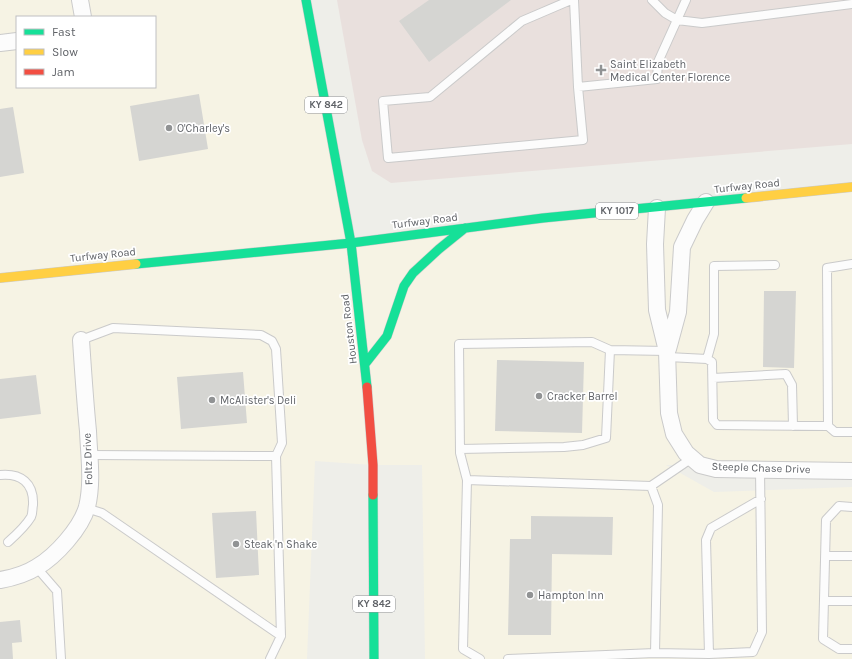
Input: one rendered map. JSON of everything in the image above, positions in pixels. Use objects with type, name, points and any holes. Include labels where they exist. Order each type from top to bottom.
[{"type":"main road","name":"Houston Road","points":[[306,0],[352,244],[365,364],[373,465],[374,659]]},
{"type":"main road","name":"Turfway Road","points":[[0,278],[352,244],[543,218],[657,208],[852,187]]},
{"type":"main road","points":[[365,364],[388,336],[404,286],[413,273],[438,249],[465,228]]},
{"type":"street","points":[[80,0],[83,16]]},
{"type":"street","points":[[0,43],[16,41]]},
{"type":"street","name":"Steeple Chase Drive","points":[[668,354],[678,312],[682,248],[695,220],[706,202]]},
{"type":"street","name":"Steeple Chase Drive","points":[[657,208],[655,244],[657,310],[668,354],[669,413],[674,434],[686,453],[700,465],[716,469],[852,470]]},
{"type":"street","name":"Foltz Drive","points":[[0,580],[10,579],[37,568],[62,546],[77,527],[86,508],[90,488],[90,455],[81,340]]},
{"type":"lane","points":[[572,0],[583,140],[388,158],[384,101],[430,97],[522,21],[572,0]]},
{"type":"lane","points":[[652,0],[666,13],[677,20],[702,23],[852,4]]},
{"type":"lane","points":[[578,87],[656,79],[658,62],[686,0]]},
{"type":"lane","points":[[828,426],[827,268],[852,264]]},
{"type":"lane","points":[[707,359],[714,334],[714,266],[775,265]]},
{"type":"lane","points":[[81,340],[113,328],[261,335],[272,341],[276,348],[282,443],[276,456],[281,636],[270,659]]},
{"type":"lane","points":[[480,659],[463,649],[467,480],[460,453],[459,344],[592,342],[610,350],[668,354],[707,359],[712,362],[713,420],[717,425],[828,426],[835,432],[852,432]]},
{"type":"lane","points":[[460,449],[564,447],[606,438],[610,350]]},
{"type":"lane","points":[[712,378],[786,374],[792,385],[793,426]]},
{"type":"lane","points":[[90,455],[276,456]]},
{"type":"lane","points":[[467,480],[651,486],[692,458]]},
{"type":"lane","points":[[508,659],[655,653],[709,654],[753,652],[762,632],[760,470]]},
{"type":"lane","points":[[0,474],[15,475],[25,480],[31,488],[33,500],[32,515],[22,529],[8,542]]},
{"type":"lane","points":[[651,486],[658,505],[655,653]]},
{"type":"lane","points":[[709,654],[706,540],[711,528],[761,500]]},
{"type":"lane","points":[[852,507],[839,506],[826,520],[823,639],[839,649],[852,649]]},
{"type":"lane","points":[[86,508],[102,513],[281,636]]},
{"type":"lane","points":[[825,556],[852,556]]},
{"type":"lane","points":[[37,568],[57,591],[61,659]]},
{"type":"lane","points":[[824,601],[852,601]]},
{"type":"shaded area","points":[[0,0],[306,0],[352,243],[852,187],[852,471],[666,465],[714,492],[852,487],[852,659],[425,659],[422,465],[373,465],[315,461],[307,659],[0,659]]},
{"type":"shaded area","name":"Saint Elizabeth Medical Center Florence","points":[[337,0],[852,0],[852,144],[391,183],[372,171],[362,140]]},
{"type":"building","points":[[429,0],[511,0],[429,62],[399,21]]},
{"type":"building","name":"O'Charley's","points":[[199,94],[208,149],[139,161],[130,106]]},
{"type":"building","points":[[13,107],[24,173],[0,177],[0,109]]},
{"type":"building","points":[[764,291],[796,291],[794,368],[763,367]]},
{"type":"building","name":"Cracker Barrel","points":[[497,360],[584,362],[582,433],[495,431]]},
{"type":"building","name":"McAlister's Deli","points":[[243,372],[247,423],[181,429],[177,377]]},
{"type":"building","points":[[36,375],[41,414],[0,419],[0,379]]},
{"type":"building","name":"Steak 'n Shake","points":[[256,511],[259,575],[216,578],[212,513]]},
{"type":"building","name":"Hampton Inn","points":[[531,516],[613,517],[612,555],[552,554],[551,635],[508,635],[510,539],[531,539]]},
{"type":"building","points":[[20,620],[22,642],[12,643],[13,659],[0,659],[0,622]]},
{"type":"traffic: fast","points":[[306,0],[351,243],[367,387]]},
{"type":"traffic: fast","points":[[351,243],[543,218],[746,198]]},
{"type":"traffic: fast","points":[[365,364],[387,336],[404,286],[413,273],[465,228]]},
{"type":"traffic: fast","points":[[136,264],[351,243]]},
{"type":"traffic: fast","points":[[373,495],[374,659]]},
{"type":"traffic: slow","points":[[746,198],[852,187]]},
{"type":"traffic: slow","points":[[0,278],[136,264]]},
{"type":"traffic: jam","points":[[367,387],[373,465],[373,495]]},
{"type":"place","name":"Saint Elizabeth Medical Center Florence","points":[[601,70]]},
{"type":"place","name":"O'Charley's","points":[[169,128]]},
{"type":"place","name":"Cracker Barrel","points":[[539,396]]},
{"type":"place","name":"McAlister's Deli","points":[[212,400]]},
{"type":"place","name":"Steak 'n Shake","points":[[236,544]]},
{"type":"place","name":"Hampton Inn","points":[[530,595]]}]
